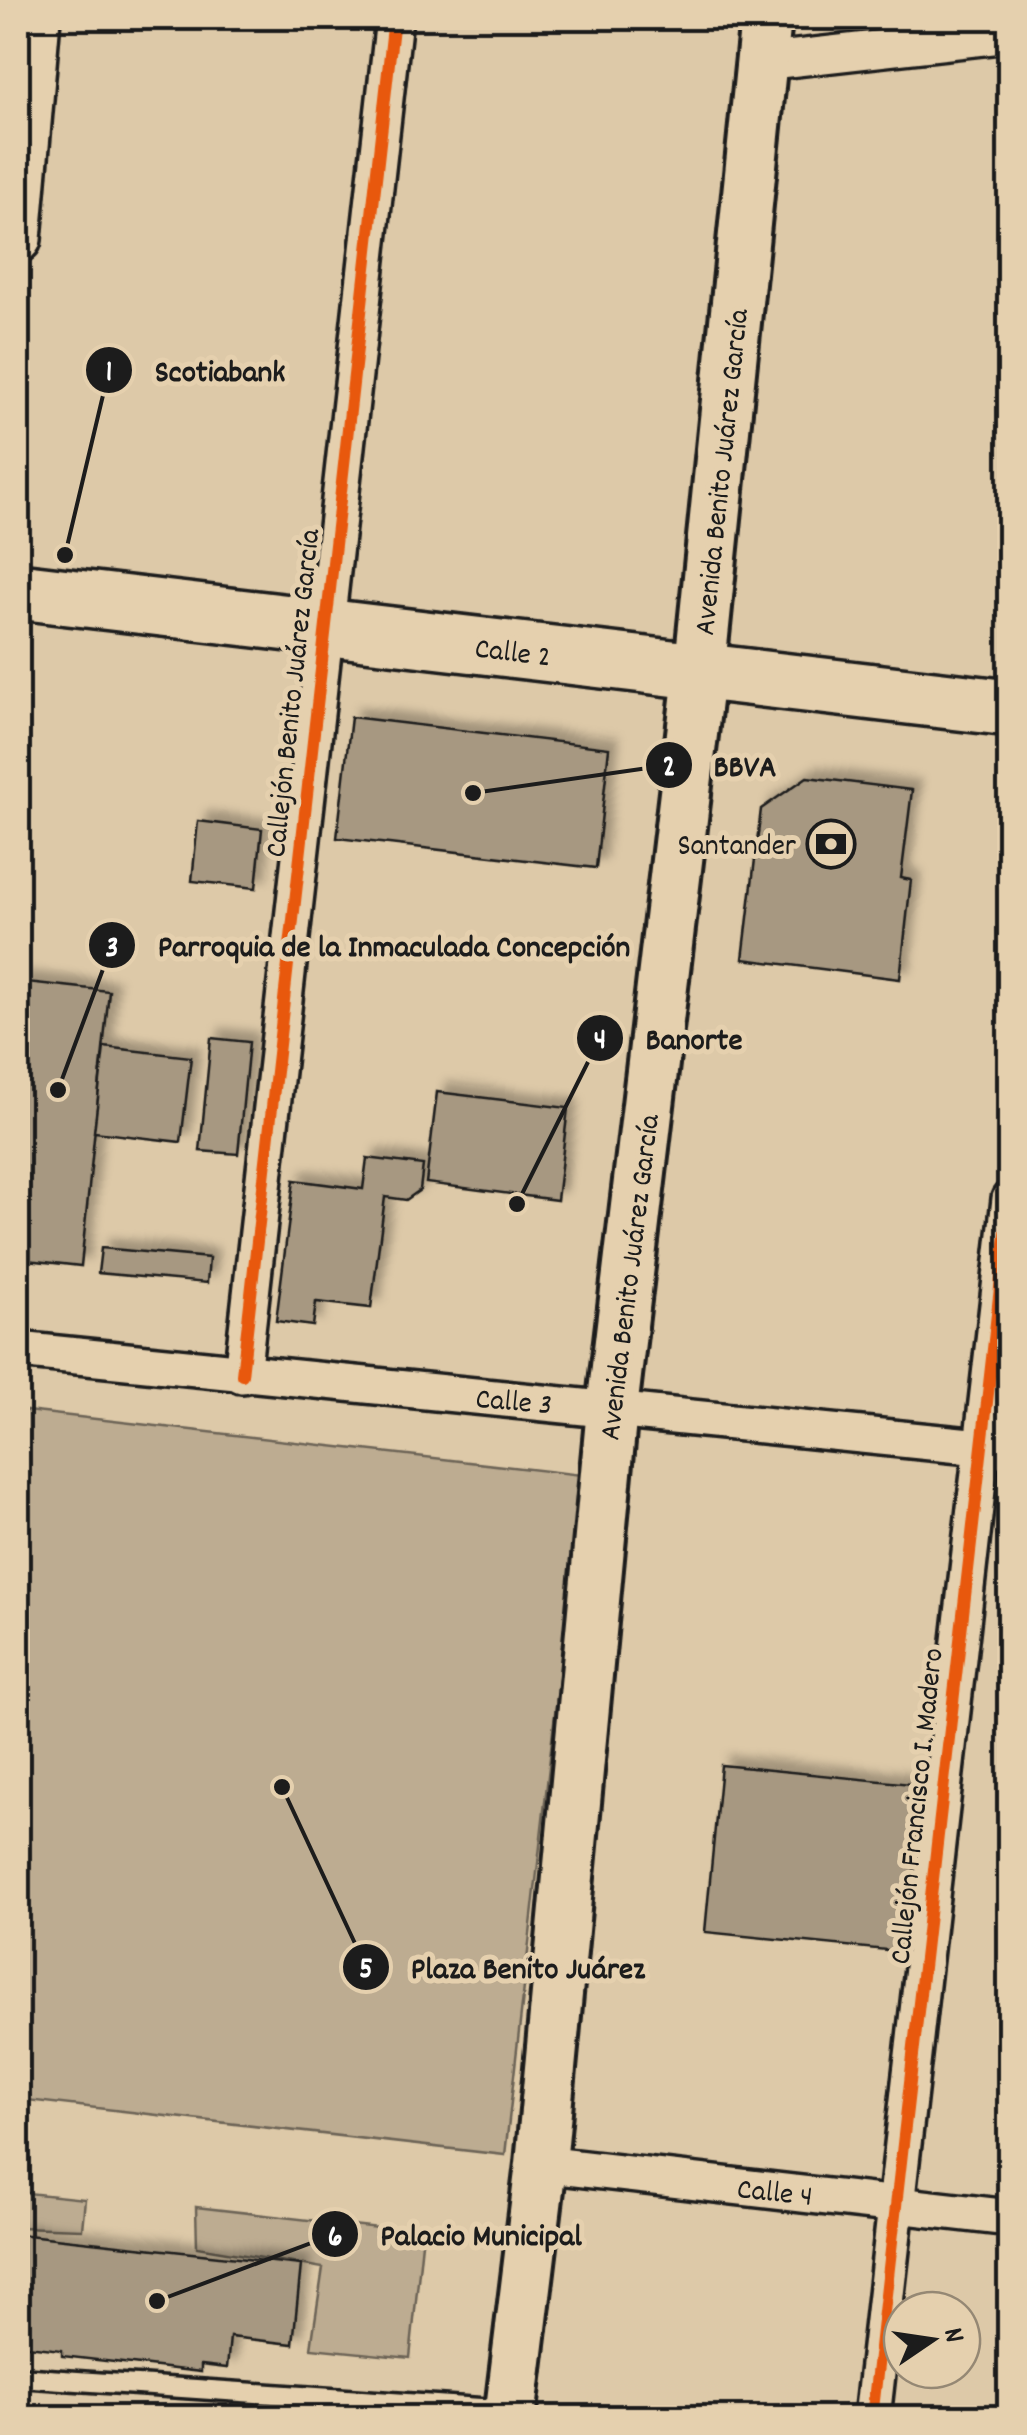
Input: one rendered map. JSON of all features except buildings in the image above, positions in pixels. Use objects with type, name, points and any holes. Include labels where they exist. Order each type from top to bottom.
[{"type":"main road","name":"Avenida Benito Juárez García","points":[[510,2414],[541,2164],[612,1409],[699,675],[764,40]]},
{"type":"main road","name":"Calle 2","points":[[18,591],[699,675],[1010,708]]},
{"type":"street","points":[[18,238],[37,18]]},
{"type":"street","name":"Callejón Benito Juárez García","points":[[242,1375],[394,18]]},
{"type":"street","points":[[764,40],[1010,34]]},
{"type":"street","name":"Callejón Francisco I. Madero","points":[[872,2418],[896,2204],[995,1449],[1010,1200]]},
{"type":"street","name":"Calle 3","points":[[18,1350],[995,1449]]},
{"type":"street","name":"Calle 4","points":[[541,2164],[1010,2218]]},
{"type":"lane","points":[[18,2377],[510,2414]]},
{"type":"shaded area","points":[[18,1410],[582,1475],[505,2155],[18,2099]]},
{"type":"shaded area","points":[[18,2192],[85,2199],[82,2229],[18,2227]]},
{"type":"shaded area","points":[[196,2207],[423,2233],[410,2358],[311,2348],[323,2268],[197,2247]]},
{"type":"cycle path","points":[[242,1375],[394,18]]},
{"type":"cycle path","points":[[872,2418],[1010,1199]]},
{"type":"place","name":"Scotiabank","points":[[65,555]]},
{"type":"place","name":"BBVA","points":[[473,793]]},
{"type":"place","name":"Santander","points":[[831,844]]},
{"type":"place","name":"Parroquia de la Inmaculada Concepción","points":[[58,1090]]},
{"type":"place","name":"Banorte","points":[[517,1204]]},
{"type":"place","name":"Plaza Benito Juárez","points":[[282,1787]]},
{"type":"place","name":"Palacio Municipal","points":[[157,2301]]}]
